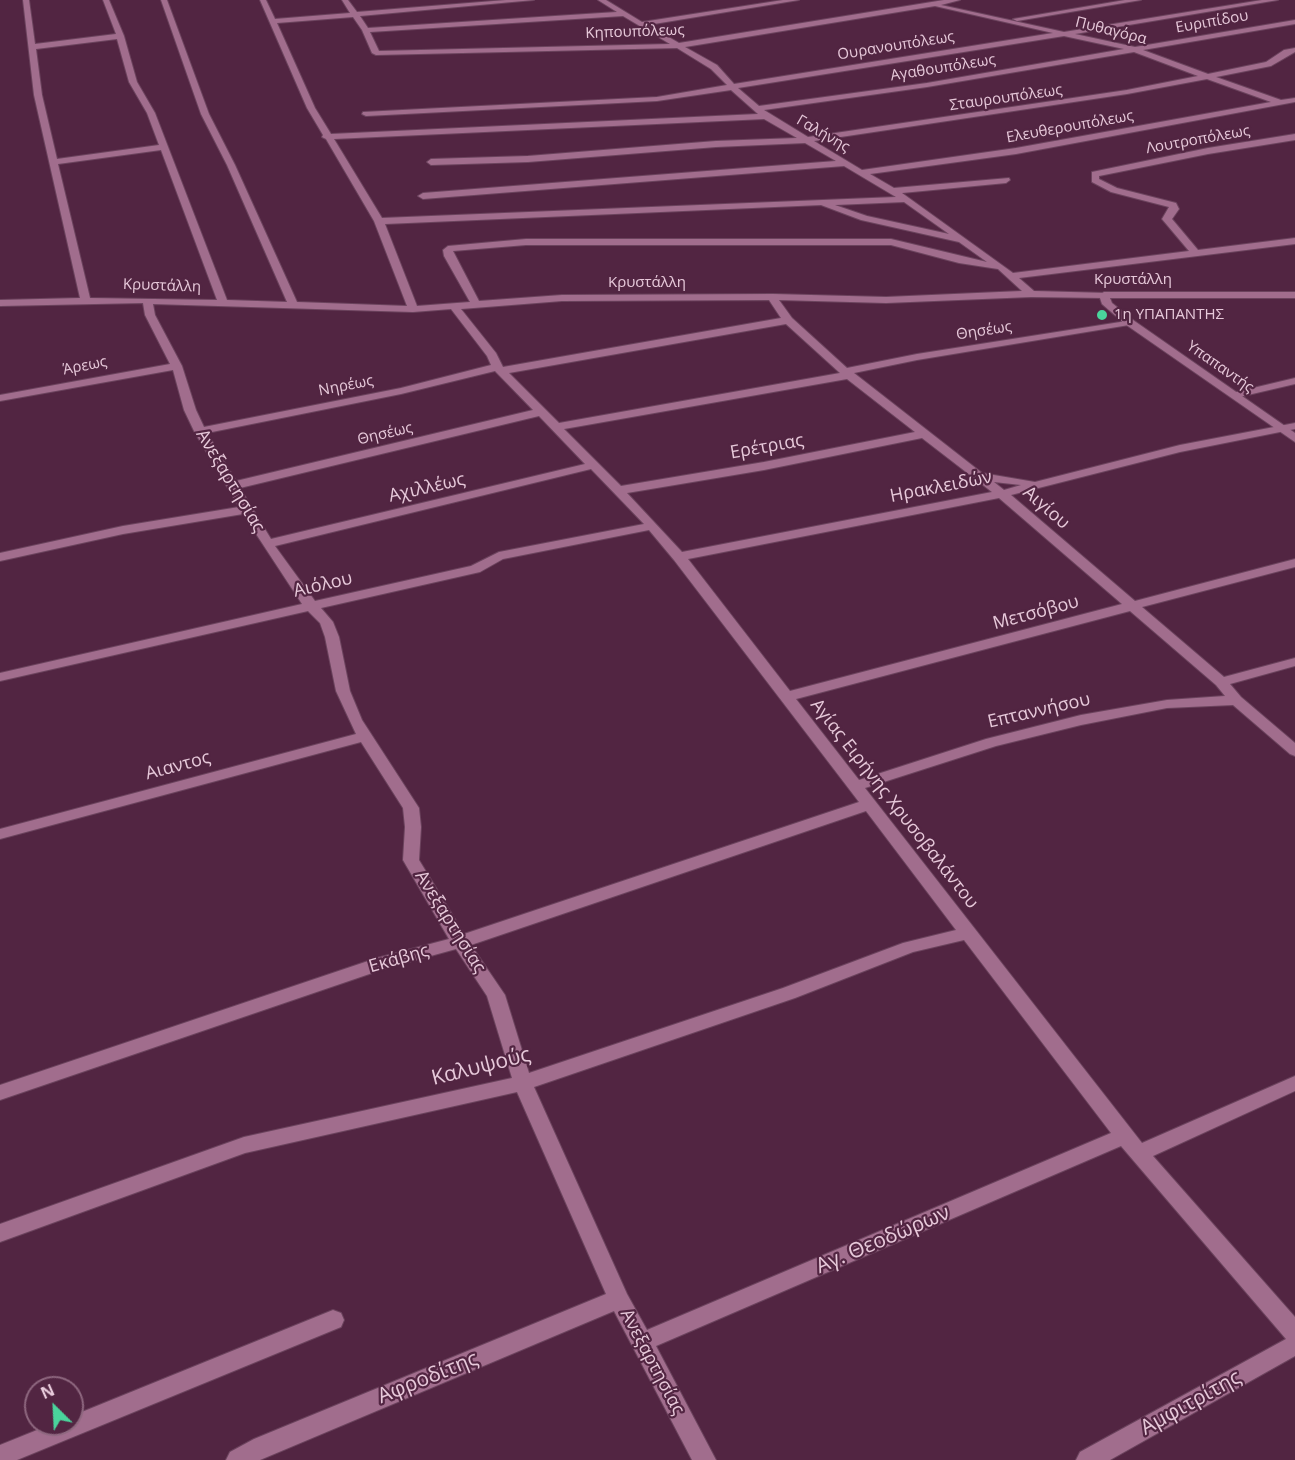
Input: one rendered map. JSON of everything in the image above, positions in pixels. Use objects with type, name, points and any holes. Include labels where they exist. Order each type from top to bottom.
[{"type":"street","points":[[26,0],[38,95],[85,300]]},
{"type":"street","points":[[106,0],[120,36],[133,82],[151,113],[223,303]]},
{"type":"street","points":[[164,0],[204,114],[231,165],[293,304]]},
{"type":"street","points":[[263,0],[326,137],[350,169],[379,221],[413,309]]},
{"type":"street","points":[[345,0],[366,30],[622,14]]},
{"type":"street","points":[[274,21],[531,0]]},
{"type":"street","name":"Γαλήνης","points":[[601,0],[714,67],[735,86],[742,97],[766,116],[906,199],[1013,276],[1031,294]]},
{"type":"street","points":[[640,24],[796,0]]},
{"type":"street","name":"Πυθαγόρα","points":[[914,0],[1133,49],[1295,108]]},
{"type":"street","name":"Κηπουπόλεως","points":[[366,30],[376,53],[676,46],[957,0]]},
{"type":"street","points":[[1007,21],[1138,0]]},
{"type":"street","name":"Ουρανουπόλεως","points":[[366,114],[657,99],[1275,0]]},
{"type":"street","name":"Ευριπίδου","points":[[1133,49],[1295,22]]},
{"type":"street","points":[[32,47],[120,36]]},
{"type":"street","name":"Αγαθουπόλεως","points":[[757,109],[927,85],[1133,49]]},
{"type":"street","name":"Σταυρουπόλεως","points":[[431,162],[528,159],[675,146],[805,140],[1036,108],[1210,77],[1270,64],[1287,52],[1295,50]]},
{"type":"street","name":"Ελευθερουπόλεως","points":[[863,172],[1016,151],[1295,100]]},
{"type":"street","points":[[326,137],[766,116]]},
{"type":"street","name":"Λουτροπόλεως","points":[[1196,254],[1167,219],[1174,209],[1173,205],[1160,200],[1128,195],[1095,180],[1095,174],[1106,170],[1295,137]]},
{"type":"street","points":[[54,162],[163,147]]},
{"type":"street","points":[[423,196],[846,163]]},
{"type":"street","points":[[893,191],[1006,180]]},
{"type":"street","points":[[379,221],[906,199]]},
{"type":"street","points":[[821,202],[858,217],[964,240]]},
{"type":"street","points":[[477,306],[449,256],[448,250],[451,248],[526,242],[891,242],[959,260],[1001,267]]},
{"type":"street","points":[[1013,276],[1295,242]]},
{"type":"street","name":"Κρυστάλλη","points":[[0,303],[147,300],[413,309],[455,308],[562,298],[773,297],[886,300],[1031,294],[1295,295]]},
{"type":"street","name":"Υπαπαντής","points":[[1104,295],[1107,304],[1129,322],[1295,438]]},
{"type":"street","name":"Αιγίου","points":[[773,297],[775,305],[788,321],[847,374],[1002,494],[1221,682],[1236,700],[1295,752]]},
{"type":"street","name":"Ανεξαρτησίας","points":[[147,300],[150,315],[177,366],[190,410],[200,431],[268,544],[303,597],[326,622],[332,637],[342,691],[365,736],[411,808],[413,827],[411,860],[460,942],[496,995],[524,1083],[619,1299],[704,1460]]},
{"type":"street","name":"Αγίας Ειρήνης Χρυσοβαλάντου","points":[[455,308],[492,355],[499,369],[594,465],[679,557],[856,786],[867,805],[970,933],[1124,1136],[1295,1333]]},
{"type":"street","name":"Νηρέως","points":[[200,431],[499,369],[788,321]]},
{"type":"street","name":"Θησέως","points":[[557,427],[1129,322]]},
{"type":"street","name":"Άρεως","points":[[0,398],[177,366]]},
{"type":"street","name":"Θησέως","points":[[234,485],[541,412]]},
{"type":"street","name":"Ηρακλειδών","points":[[679,557],[1002,494],[1108,466],[1279,427],[1295,426]]},
{"type":"street","name":"Ερέτριας","points":[[616,491],[764,466],[924,434]]},
{"type":"street","name":"Αχιλλέως","points":[[268,544],[594,465]]},
{"type":"street","points":[[979,475],[1042,485]]},
{"type":"street","points":[[0,557],[123,530],[248,509]]},
{"type":"street","name":"Αιόλου","points":[[0,677],[475,569],[499,556],[652,526]]},
{"type":"street","name":"Μετσόβου","points":[[786,697],[1295,563]]},
{"type":"street","points":[[1221,682],[1295,662]]},
{"type":"street","name":"Επταννήσου","points":[[856,786],[991,742],[1081,720],[1167,704],[1236,700]]},
{"type":"street","name":"Αιαντος","points":[[0,834],[365,736]]},
{"type":"street","name":"Εκάβης","points":[[0,1093],[383,963],[460,942],[867,805]]},
{"type":"street","name":"Καλυψούς","points":[[0,1233],[244,1145],[524,1083],[789,993],[909,947],[970,933]]},
{"type":"street","points":[[1139,1153],[1295,1083]]},
{"type":"street","name":"Αγ. Θεοδώρων","points":[[642,1342],[869,1247],[1124,1136]]},
{"type":"street","name":"Αφροδίτης","points":[[238,1460],[262,1447],[619,1299]]},
{"type":"street","points":[[0,1458],[333,1320]]},
{"type":"street","name":"Αμφιτρίτης","points":[[1088,1460],[1295,1345]]},
{"type":"lane","points":[[1235,395],[1295,381]]},
{"type":"place","name":"1η ΥΠΑΠΑΝΤΗΣ","points":[[1102,315]]}]
